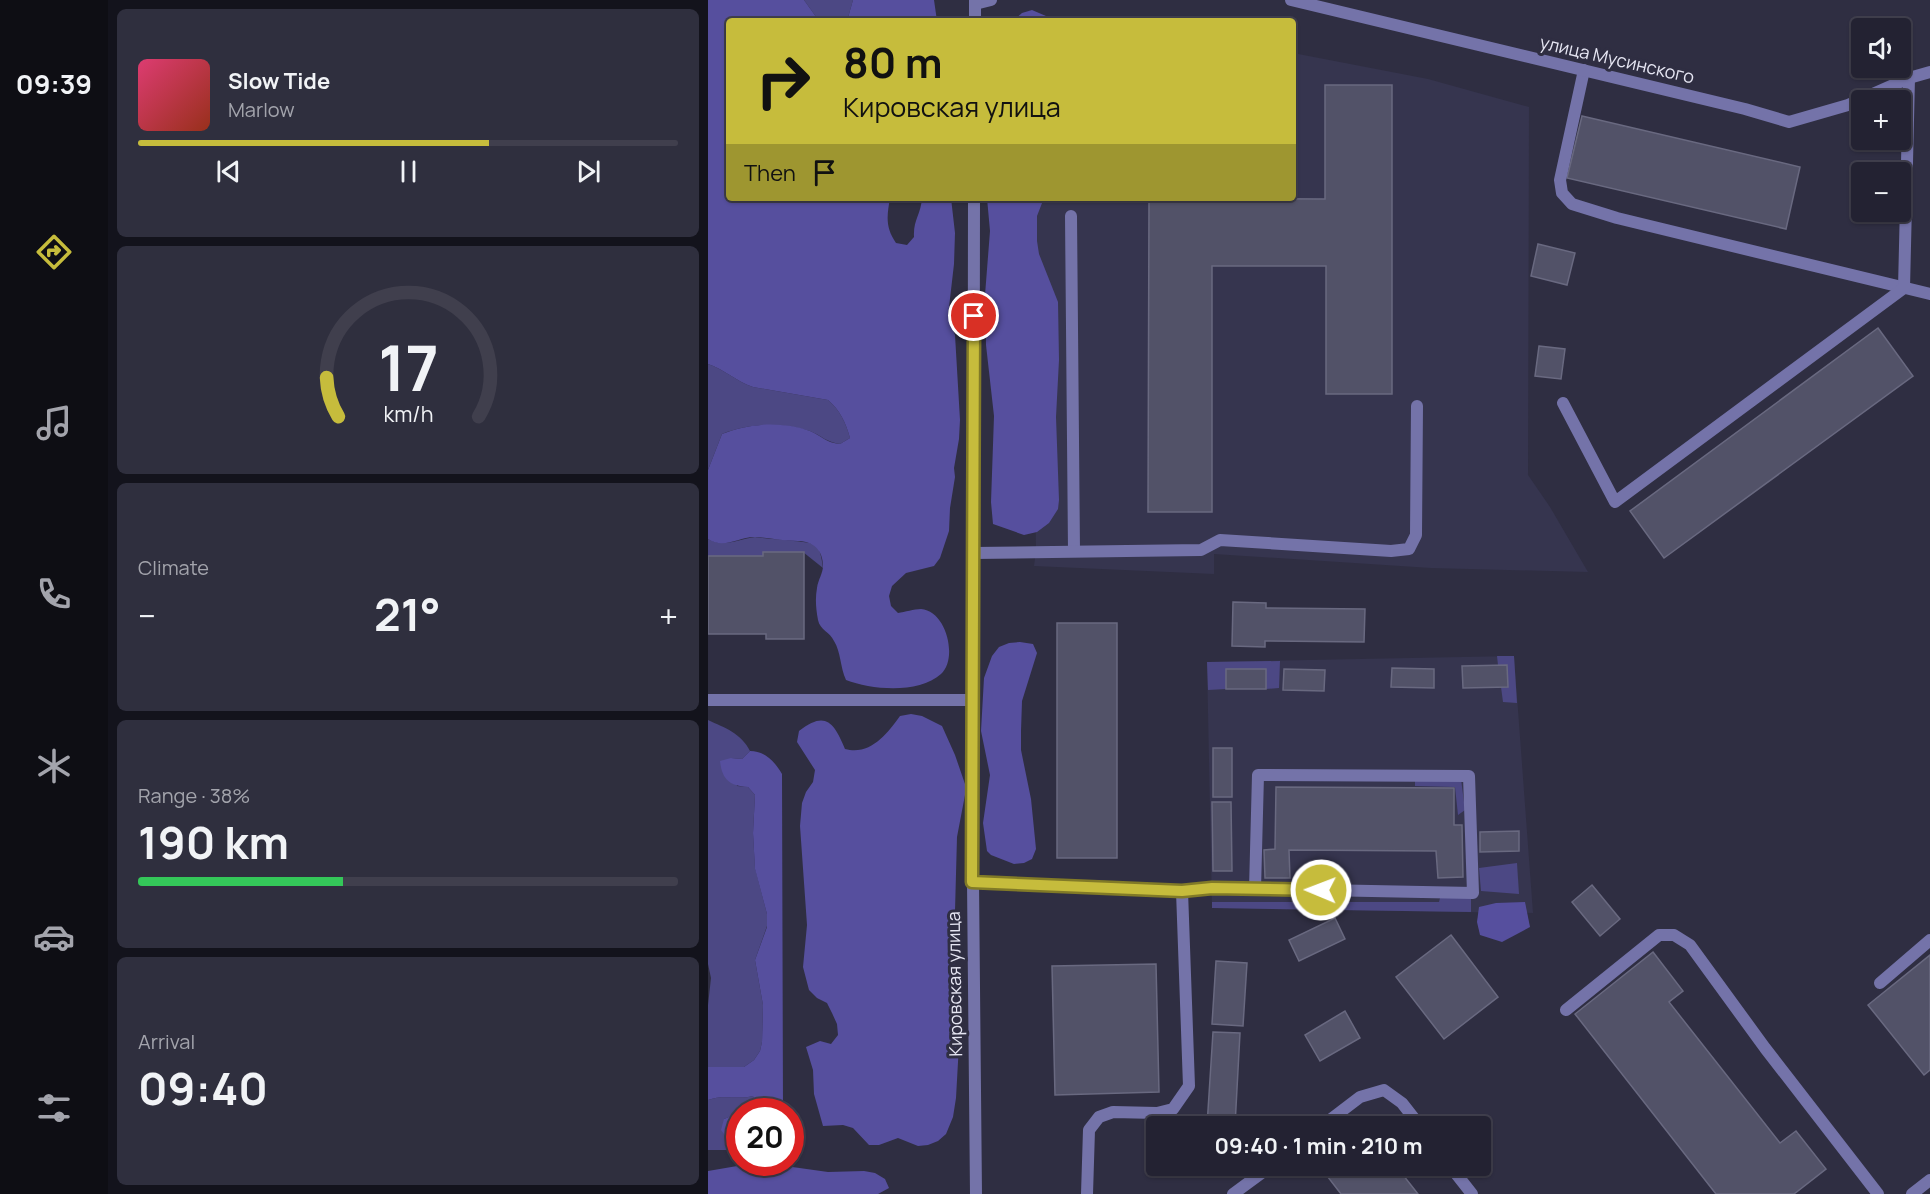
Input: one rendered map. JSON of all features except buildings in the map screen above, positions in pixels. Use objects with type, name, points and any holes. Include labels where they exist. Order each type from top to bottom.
[{"type":"street","points":[[975,18],[975,2],[991,0]]},
{"type":"street","name":"улица Мусинского","points":[[1291,0],[1745,109],[1789,122],[1848,105],[1909,78]]},
{"type":"street","points":[[1584,70],[1560,180],[1562,194],[1572,204],[1617,218],[1930,294]]},
{"type":"street","name":"улица Мусинского","points":[[1911,77],[1930,72]]},
{"type":"street","points":[[1904,288],[1909,78]]},
{"type":"street","name":"Кировская улица","points":[[974,201],[972,882],[976,1194]]},
{"type":"street","points":[[1071,216],[1074,550]]},
{"type":"street","points":[[1563,403],[1615,501],[1904,288]]},
{"type":"street","points":[[974,553],[1201,550],[1220,540],[1391,551],[1409,549],[1416,535],[1417,406]]},
{"type":"street","points":[[708,700],[974,700]]},
{"type":"street","points":[[972,882],[1182,891],[1212,888],[1255,889],[1473,893],[1469,776],[1258,775],[1255,889]]},
{"type":"street","points":[[1087,1194],[1089,1130],[1099,1117],[1113,1112],[1157,1113],[1173,1109],[1189,1086],[1182,891]]},
{"type":"street","points":[[1566,1010],[1659,935],[1674,935],[1690,945],[1765,1048],[1878,1194]]},
{"type":"street","points":[[1880,983],[1930,940]]},
{"type":"street","points":[[1335,1116],[1360,1097],[1384,1090],[1402,1103],[1412,1116]]},
{"type":"street","points":[[1233,1194],[1257,1176]]},
{"type":"street","points":[[1458,1176],[1472,1194]]},
{"type":"street","points":[[1912,1194],[1930,1180]]},
{"type":"shaded area","points":[[708,0],[804,0],[817,18],[726,18],[726,201],[890,201],[888,226],[890,232],[896,243],[907,245],[914,237],[921,201],[951,201],[955,233],[948,316],[955,335],[960,420],[949,531],[940,558],[934,566],[906,573],[892,586],[889,596],[891,606],[898,613],[921,609],[930,612],[943,626],[949,647],[949,658],[941,674],[921,685],[895,688],[869,686],[846,680],[836,645],[818,620],[816,592],[823,560],[816,547],[803,541],[756,537],[726,543],[708,539],[708,470],[722,434],[743,427],[777,425],[810,431],[828,441],[840,444],[850,438],[842,417],[828,400],[753,387],[708,364]]},
{"type":"shaded area","points":[[804,0],[853,0],[848,18],[817,18]]},
{"type":"shaded area","points":[[853,0],[934,0],[937,18],[848,18]]},
{"type":"shaded area","points":[[1032,10],[1046,18],[1016,18],[1022,13]]},
{"type":"shaded area","points":[[1296,54],[1428,79],[1529,107],[1528,475],[1550,507],[1588,572],[1431,568],[1214,554],[1214,574],[1034,566],[1036,551],[1031,201],[1296,201]]},
{"type":"shaded area","points":[[987,201],[1043,201],[1037,216],[1037,241],[1039,254],[1058,302],[1059,360],[1056,417],[1059,500],[1058,509],[1049,523],[1037,532],[1024,535],[993,524],[991,502],[994,416],[986,345],[985,295],[990,231]]},
{"type":"shaded area","points":[[708,364],[753,387],[828,400],[842,417],[850,438],[840,444],[810,431],[777,425],[732,430],[722,434],[708,470]]},
{"type":"shaded area","points":[[755,537],[816,545],[823,568],[803,552],[764,552],[763,556],[708,556],[708,539],[725,543]]},
{"type":"shaded area","points":[[1020,642],[1033,644],[1037,653],[1022,701],[1021,731],[1021,750],[1031,799],[1036,849],[1032,859],[1014,864],[991,855],[987,851],[983,823],[990,775],[981,731],[984,678],[992,656],[999,647]]},
{"type":"shaded area","points":[[1497,656],[1514,656],[1517,703],[1503,702],[1501,687],[1508,687],[1507,665],[1498,665]]},
{"type":"shaded area","points":[[1514,656],[1533,913],[1212,908],[1207,662]]},
{"type":"shaded area","points":[[1280,661],[1279,688],[1266,689],[1266,669],[1227,669],[1226,689],[1208,690],[1207,662]]},
{"type":"shaded area","points":[[911,714],[922,716],[942,726],[965,784],[957,837],[955,911],[957,932],[953,985],[959,1044],[956,1098],[953,1117],[946,1134],[938,1141],[918,1146],[898,1138],[879,1145],[869,1145],[853,1128],[843,1125],[823,1126],[814,1094],[813,1070],[806,1047],[820,1041],[831,1044],[838,1035],[837,1024],[827,1003],[817,998],[809,990],[803,967],[807,925],[800,826],[802,803],[813,782],[815,770],[797,742],[799,731],[816,721],[823,721],[833,726],[845,749],[862,749],[877,742],[900,716]]},
{"type":"shaded area","points":[[708,720],[732,732],[750,751],[742,759],[731,758],[737,786],[748,787],[755,795],[753,833],[755,868],[767,914],[767,926],[755,960],[763,1005],[762,1042],[760,1051],[754,1060],[744,1067],[708,1067],[708,1005],[711,978],[708,964]]},
{"type":"shaded area","points":[[750,751],[755,751],[769,758],[782,774],[783,1098],[754,1098],[753,1096],[719,1097],[708,1100],[708,1067],[744,1067],[754,1060],[760,1051],[762,1042],[763,1005],[755,960],[767,927],[767,914],[755,869],[753,833],[755,795],[748,787],[731,783],[723,773],[720,761],[731,758],[742,759]]},
{"type":"shaded area","points":[[1461,779],[1465,810],[1458,815],[1455,787],[1415,786],[1415,780]]},
{"type":"shaded area","points":[[1517,863],[1519,894],[1481,891],[1479,868]]},
{"type":"shaded area","points":[[1440,898],[1471,898],[1471,912],[1212,908],[1212,902],[1439,902]]},
{"type":"shaded area","points":[[1525,902],[1530,927],[1502,942],[1480,935],[1477,922],[1479,907],[1496,903]]},
{"type":"shaded area","points":[[753,1096],[754,1098],[726,1098],[726,1118],[724,1119],[726,1150],[708,1150],[708,1100],[719,1097]]},
{"type":"shaded area","points":[[726,1118],[726,1137],[721,1130]]},
{"type":"shaded area","points":[[726,1168],[726,1176],[804,1176],[804,1169],[828,1172],[864,1171],[875,1173],[885,1179],[889,1188],[878,1194],[708,1194],[708,1171]]},
{"type":"route","points":[[974,316],[972,882],[1182,891],[1212,888],[1321,890]]}]
